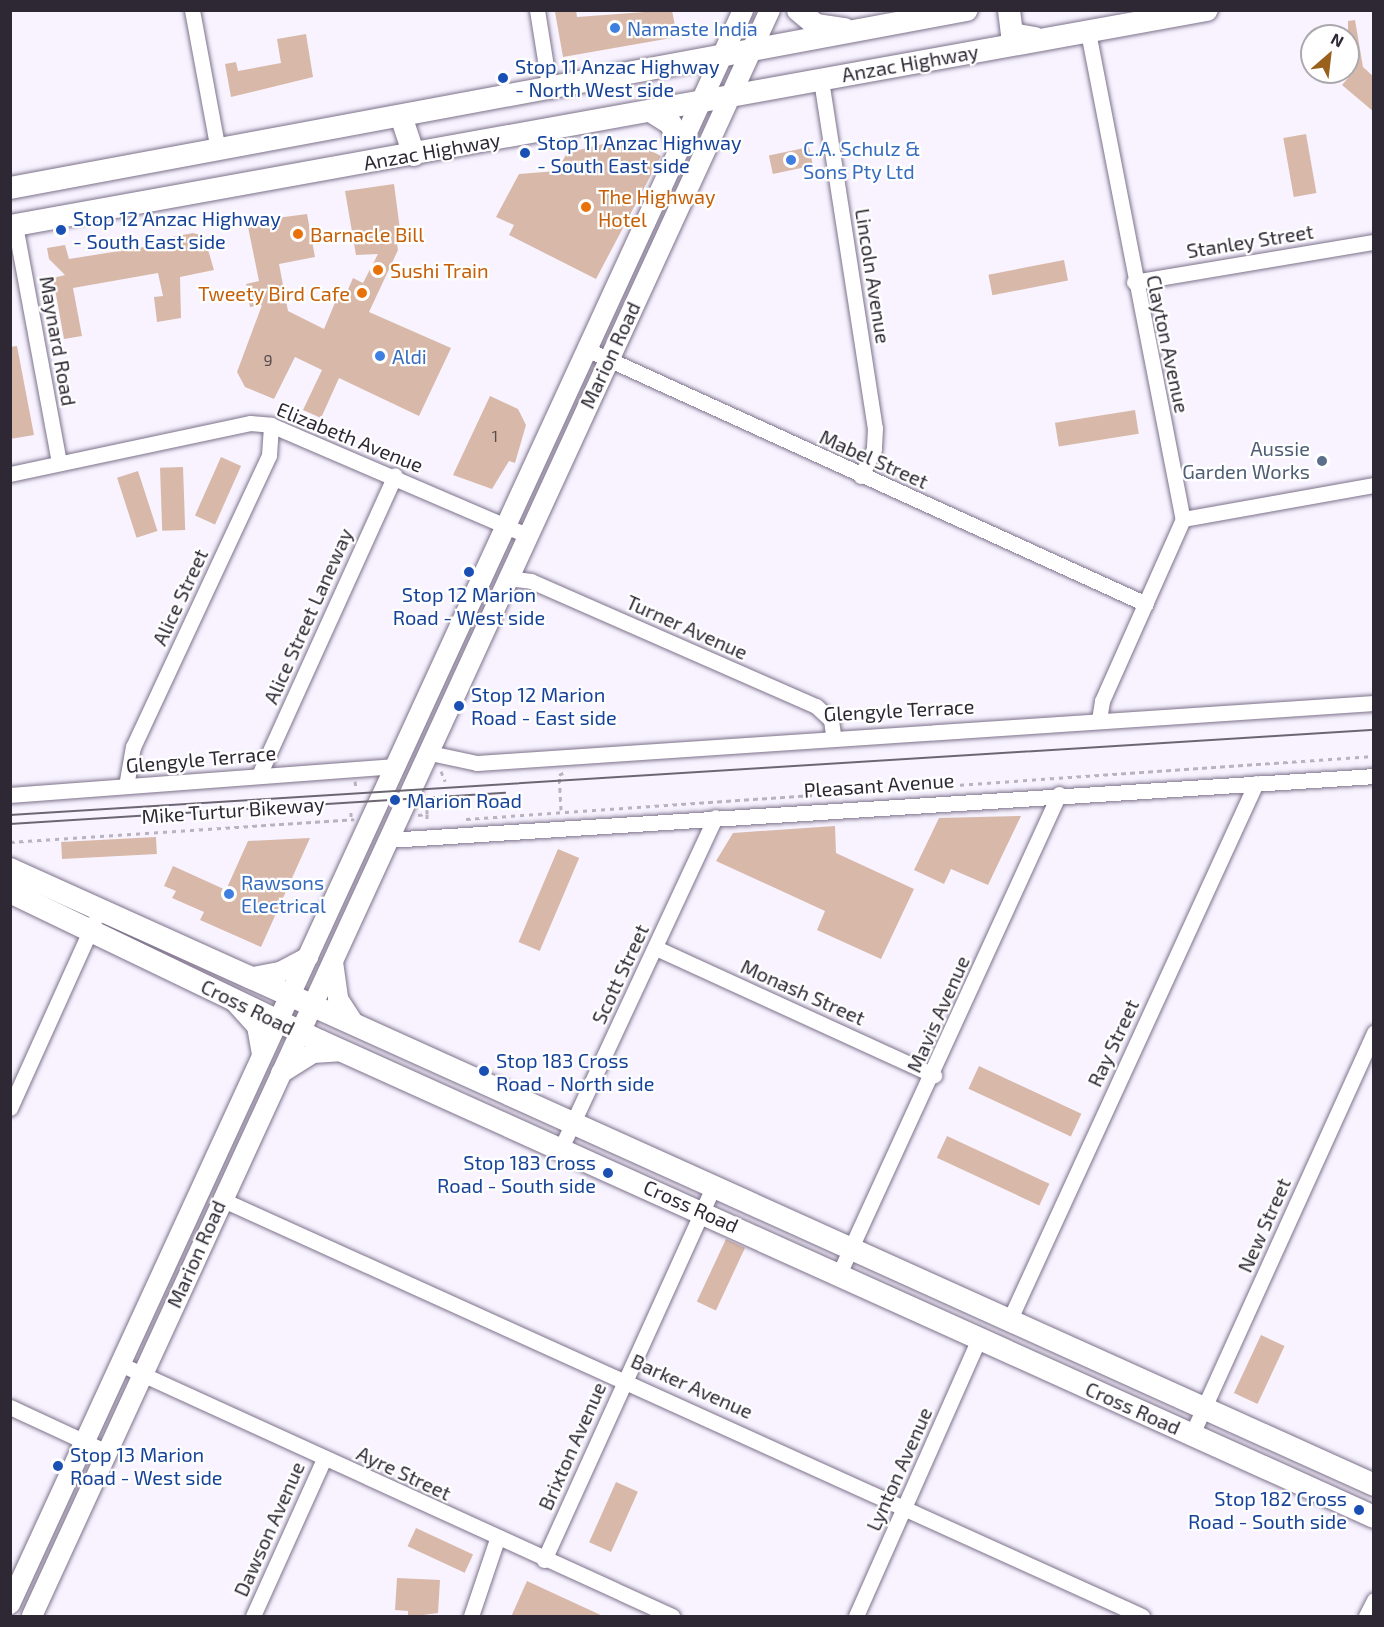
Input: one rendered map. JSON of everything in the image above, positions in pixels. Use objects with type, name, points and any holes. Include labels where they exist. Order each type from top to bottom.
[{"type":"highway","points":[[798,10],[816,24],[858,32]]},
{"type":"highway","name":"Anzac Highway","points":[[10,188],[550,91],[967,10]]},
{"type":"highway","points":[[1009,10],[1012,34],[1049,38]]},
{"type":"highway","name":"Anzac Highway","points":[[13,226],[123,204],[414,155],[1207,10]]},
{"type":"highway","points":[[652,112],[671,123],[680,147]]},
{"type":"highway","points":[[401,116],[414,155]]},
{"type":"highway","points":[[117,168],[123,204]]},
{"type":"highway","name":"Cross Road","points":[[10,869],[234,1001],[1374,1517]]},
{"type":"highway","name":"Cross Road","points":[[10,892],[96,919],[249,978],[573,1122],[851,1250],[1374,1485]]},
{"type":"main road","name":"Marion Road","points":[[10,1604],[308,957],[359,821],[395,766],[743,10]]},
{"type":"main road","name":"Marion Road","points":[[32,1617],[221,1199],[429,753],[526,535],[770,10]]},
{"type":"main road","points":[[249,978],[280,972],[308,957]]},
{"type":"main road","points":[[333,959],[338,999],[355,1026]]},
{"type":"main road","points":[[234,1001],[258,1026],[262,1054]]},
{"type":"main road","points":[[281,1073],[313,1053],[343,1051]]},
{"type":"street","points":[[192,10],[218,150]]},
{"type":"street","points":[[537,10],[550,91]]},
{"type":"street","name":"Clayton Avenue","points":[[1088,32],[1134,282],[1183,519]]},
{"type":"street","name":"Lincoln Avenue","points":[[821,80],[876,428],[874,449],[861,476]]},
{"type":"street","name":"Maynard Road","points":[[13,226],[59,463]]},
{"type":"street","name":"Stanley Street","points":[[1134,282],[1374,242]]},
{"type":"street","name":"Mabel Street","points":[[586,349],[1146,604]]},
{"type":"street","name":"Elizabeth Avenue","points":[[10,474],[250,423],[271,425],[395,475],[526,535]]},
{"type":"street","name":"Alice Street","points":[[126,786],[133,747],[269,455],[271,425]]},
{"type":"street","name":"Alice Street Laneway","points":[[260,775],[395,475]]},
{"type":"street","points":[[1099,720],[1102,701],[1183,519],[1374,485]]},
{"type":"street","name":"Turner Avenue","points":[[507,578],[531,581],[816,706],[831,720],[833,735]]},
{"type":"street","name":"Glengyle Terrace","points":[[429,753],[477,763],[833,735],[1374,703]]},
{"type":"street","name":"Glengyle Terrace","points":[[10,795],[395,766]]},
{"type":"street","name":"Pleasant Avenue","points":[[388,840],[428,829],[715,817],[1374,776]]},
{"type":"street","name":"Ray Street","points":[[1009,1321],[1256,783]]},
{"type":"street","name":"Mavis Avenue","points":[[839,1274],[934,1075],[1059,794]]},
{"type":"street","name":"Scott Street","points":[[561,1148],[715,817]]},
{"type":"street","points":[[10,1108],[96,919]]},
{"type":"street","name":"Monash Street","points":[[656,948],[934,1075]]},
{"type":"street","name":"New Street","points":[[1192,1434],[1374,1032]]},
{"type":"street","name":"Brixton Avenue","points":[[544,1560],[714,1186]]},
{"type":"street","name":"Barker Avenue","points":[[221,1199],[906,1506],[1142,1617]]},
{"type":"street","name":"Lynton Avenue","points":[[856,1617],[978,1338]]},
{"type":"street","name":"Ayre Street","points":[[120,1364],[497,1539],[672,1617]]},
{"type":"street","points":[[10,1407],[107,1452]]},
{"type":"street","name":"Dawson Avenue","points":[[253,1617],[324,1459]]},
{"type":"street","points":[[471,1617],[497,1539]]},
{"type":"street","points":[[1366,1617],[1374,1600]]},
{"type":"path","points":[[456,821],[561,810],[1374,756]]},
{"type":"path","points":[[561,810],[559,775],[567,772],[558,769],[568,768]]},
{"type":"path","points":[[441,771],[445,781]]},
{"type":"path","points":[[428,829],[427,806],[439,805]]},
{"type":"path","points":[[351,809],[359,821]]},
{"type":"path","points":[[398,819],[427,814]]},
{"type":"path","name":"Mike Turtur Bikeway","points":[[10,842],[359,821]]},
{"type":"path","points":[[428,829],[435,821]]},
{"type":"building","points":[[576,10],[577,17],[672,10],[677,37],[563,57],[555,12]]},
{"type":"building","points":[[1355,20],[1356,24],[1348,24],[1348,21]]},
{"type":"building","points":[[306,34],[313,77],[231,97],[225,64],[236,62],[238,71],[281,63],[277,39]]},
{"type":"building","points":[[1360,49],[1363,67],[1374,77],[1374,112],[1342,85],[1360,84]]},
{"type":"building","points":[[1306,134],[1316,193],[1294,197],[1283,138]]},
{"type":"building","points":[[627,138],[661,156],[596,279],[509,235],[514,225],[496,217],[519,174],[557,171],[567,153]]},
{"type":"building","name":"C.A. Schulz & Sons Pty Ltd","points":[[809,147],[813,166],[773,174],[769,156]]},
{"type":"building","points":[[394,184],[401,237],[396,237],[398,250],[369,312],[451,348],[419,416],[339,378],[321,418],[303,410],[322,370],[295,357],[274,399],[245,387],[237,372],[262,305],[250,307],[246,284],[259,281],[247,222],[307,214],[315,257],[279,264],[288,311],[324,329],[337,298],[343,301],[353,278],[363,283],[378,254],[356,255],[345,191]]},
{"type":"building","points":[[193,233],[204,236],[214,270],[180,277],[181,318],[157,322],[154,297],[163,296],[158,273],[73,288],[82,336],[64,339],[53,278],[65,275],[49,259],[47,248],[65,245],[69,259],[157,245],[156,240]]},
{"type":"building","points":[[1064,260],[1068,281],[992,295],[988,275]]},
{"type":"building","points":[[17,346],[34,435],[10,439],[10,347]]},
{"type":"building","points":[[490,396],[518,409],[526,425],[515,463],[509,461],[492,489],[453,475]]},
{"type":"building","points":[[1135,410],[1139,434],[1059,446],[1055,423]]},
{"type":"building","points":[[221,457],[241,466],[215,524],[195,515]]},
{"type":"building","points":[[183,467],[185,530],[162,531],[160,468]]},
{"type":"building","points":[[138,471],[157,531],[137,538],[117,478]]},
{"type":"building","points":[[1021,816],[988,885],[951,869],[944,884],[914,870],[939,818]]},
{"type":"building","points":[[835,826],[836,853],[914,889],[881,959],[817,930],[825,911],[716,861],[733,833]]},
{"type":"building","points":[[156,837],[157,854],[62,859],[61,842]]},
{"type":"building","name":"Rawsons Electrical","points":[[310,838],[261,947],[200,920],[204,912],[172,898],[176,891],[164,886],[173,866],[226,890],[248,841]]},
{"type":"building","points":[[558,849],[579,858],[540,951],[519,942]]},
{"type":"building","points":[[979,1066],[1081,1114],[1071,1136],[968,1089]]},
{"type":"building","points":[[947,1136],[1049,1184],[1039,1206],[937,1158]]},
{"type":"building","points":[[726,1239],[745,1248],[716,1310],[697,1302]]},
{"type":"building","points":[[1261,1335],[1285,1346],[1258,1404],[1234,1393]]},
{"type":"building","points":[[616,1482],[638,1492],[611,1552],[589,1542]]},
{"type":"building","points":[[416,1528],[473,1555],[465,1573],[408,1546]]},
{"type":"building","points":[[397,1578],[440,1580],[438,1613],[408,1617],[408,1611],[395,1610]]},
{"type":"building","points":[[527,1581],[605,1617],[511,1617]]},
{"type":"tram line","points":[[10,815],[1374,730]]},
{"type":"tram line","points":[[10,824],[505,793]]},
{"type":"place","name":"Namaste India","points":[[615,28]]},
{"type":"place","name":"Stop 11 Anzac Highway - North West side","points":[[503,78]]},
{"type":"place","name":"Stop 11 Anzac Highway - South East side","points":[[525,153]]},
{"type":"place","name":"C.A. Schulz & Sons Pty Ltd","points":[[791,160]]},
{"type":"place","name":"The Highway Hotel","points":[[586,207]]},
{"type":"place","name":"Stop 12 Anzac Highway - South East side","points":[[61,230]]},
{"type":"place","name":"Barnacle Bill","points":[[298,234]]},
{"type":"place","name":"Sushi Train","points":[[378,270]]},
{"type":"place","name":"Tweety Bird Cafe","points":[[362,293]]},
{"type":"place","name":"Aldi","points":[[380,356]]},
{"type":"place","name":"Aussie Garden Works","points":[[1322,461]]},
{"type":"place","name":"Stop 12 Marion Road - West side","points":[[469,572]]},
{"type":"place","name":"Stop 12 Marion Road - East side","points":[[459,706]]},
{"type":"place","name":"Marion Road","points":[[395,800]]},
{"type":"place","name":"Rawsons Electrical","points":[[229,894]]},
{"type":"place","name":"Stop 183 Cross Road - North side","points":[[484,1071]]},
{"type":"place","name":"Stop 183 Cross Road - South side","points":[[608,1173]]},
{"type":"place","name":"Stop 13 Marion Road - West side","points":[[58,1466]]},
{"type":"place","name":"Stop 182 Cross Road - South side","points":[[1359,1510]]}]
